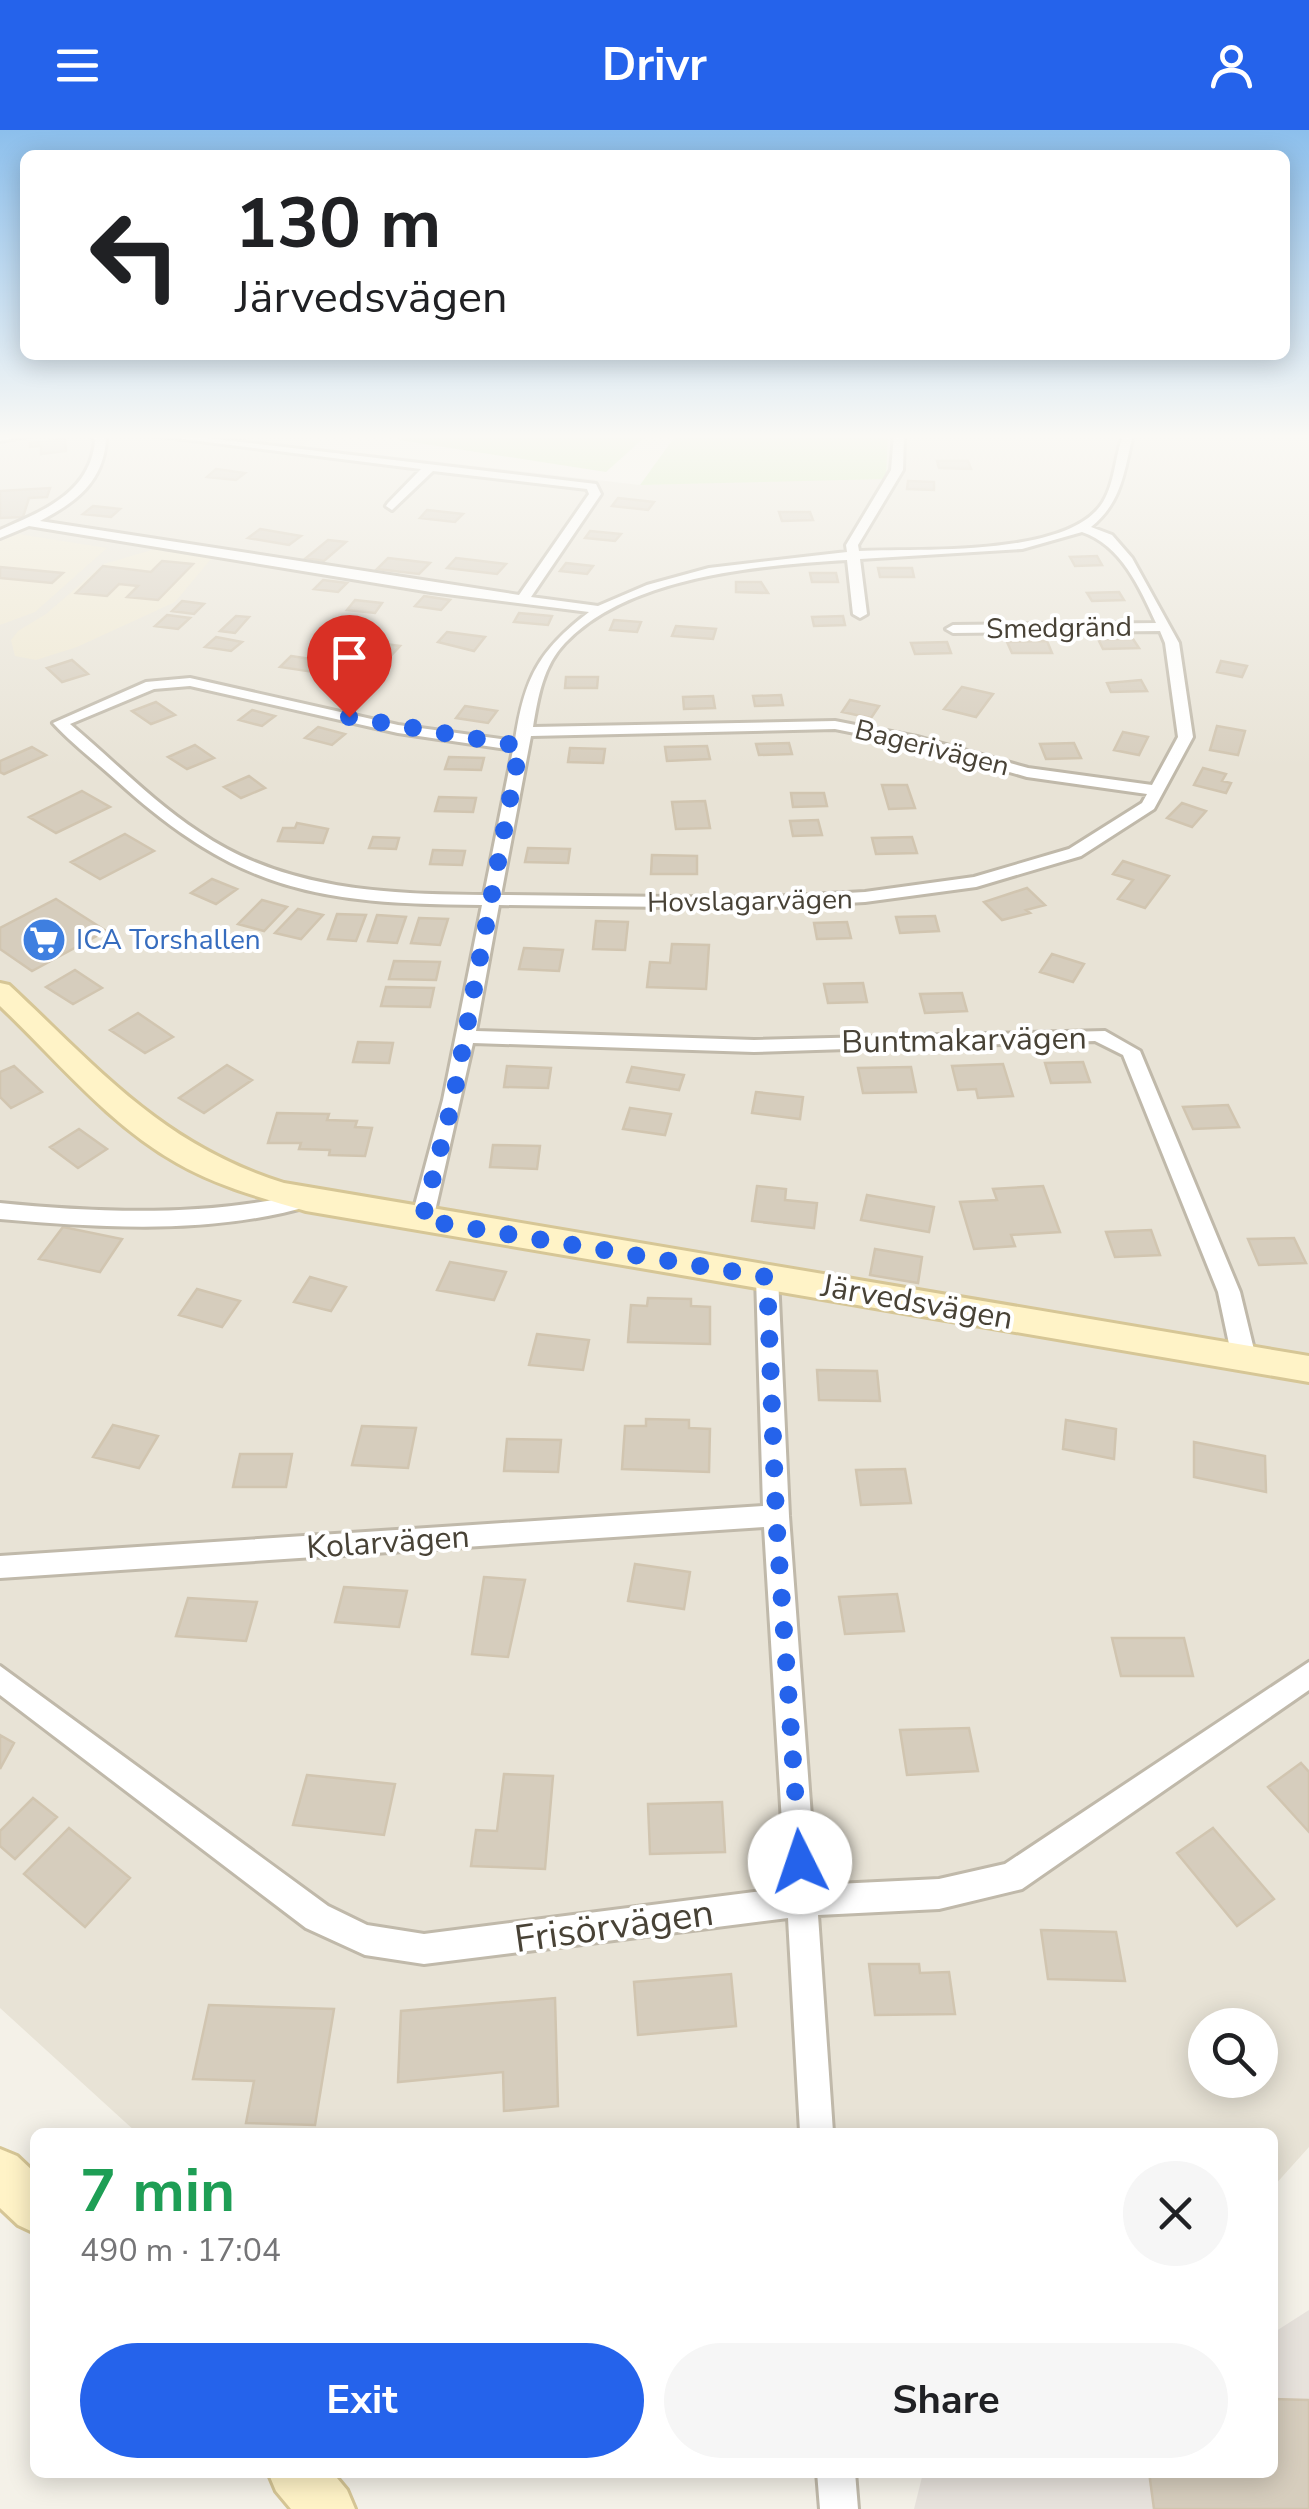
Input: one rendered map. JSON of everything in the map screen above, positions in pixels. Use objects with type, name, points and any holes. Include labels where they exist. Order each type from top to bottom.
[{"type":"street","points":[[179,546],[596,609]]},
{"type":"street","points":[[522,600],[559,546]]},
{"type":"street","points":[[852,546],[860,614]]},
{"type":"street","points":[[422,1220],[466,1037],[522,739],[540,666],[548,652],[596,609],[630,594],[705,575],[853,556],[1000,546]]},
{"type":"street","name":"Hovslagarvägen","points":[[60,722],[173,823],[230,862],[317,888],[489,899],[821,902],[954,888],[1003,877],[1099,841],[1143,811],[1177,756],[1189,712],[1187,682],[1166,627],[1114,546]]},
{"type":"street","name":"Smedgränd","points":[[952,629],[1166,627]]},
{"type":"street","name":"Bagerivägen","points":[[60,722],[151,684],[190,682],[398,729],[522,739],[836,725],[917,740],[1027,772],[1159,790]]},
{"type":"street","name":"Järvedsvägen","points":[[0,991],[103,1092],[183,1154],[259,1187],[306,1200],[1309,1370]]},
{"type":"street","name":"Buntmakarvägen","points":[[466,1037],[754,1046],[1098,1035],[1112,1040],[1131,1050],[1229,1292],[1244,1358]]},
{"type":"street","points":[[0,1211],[212,1216],[252,1214],[306,1200]]},
{"type":"street","points":[[767,1277],[776,1516],[817,2128]]},
{"type":"street","name":"Kolarvägen","points":[[0,1566],[776,1516]]},
{"type":"street","name":"Frisörvägen","points":[[0,1680],[317,1917],[364,1940],[424,1949],[803,1901],[938,1894],[1011,1878],[1309,1675]]},
{"type":"street","points":[[0,2172],[30,2203]]},
{"type":"street","points":[[300,2478],[328,2509]]},
{"type":"street","points":[[836,2478],[838,2509]]},
{"type":"shaded area","points":[[0,546],[1309,546],[1309,2147],[1278,2181],[1278,2128],[132,2128],[0,2008]]},
{"type":"shaded area","points":[[0,546],[107,548],[35,612],[0,625]]},
{"type":"shaded area","points":[[155,549],[212,558],[175,602],[77,647],[36,660],[15,656],[11,640],[18,631],[46,614],[104,564]]},
{"type":"shaded area","points":[[1309,2310],[1309,2509],[914,2509],[922,2478],[1278,2478],[1278,2330]]},
{"type":"building","points":[[321,546],[341,546],[324,561],[306,558]]},
{"type":"building","points":[[1097,556],[1102,565],[1075,566],[1070,557]]},
{"type":"building","points":[[388,558],[430,563],[419,574],[377,569]]},
{"type":"building","points":[[456,558],[506,564],[497,574],[447,568]]},
{"type":"building","points":[[162,561],[193,564],[158,600],[127,597],[138,586],[119,584],[107,596],[76,593],[103,566],[151,572]]},
{"type":"building","points":[[566,563],[593,566],[587,574],[560,571]]},
{"type":"building","points":[[0,567],[63,573],[52,583],[0,578]]},
{"type":"building","points":[[878,568],[912,568],[914,577],[880,577]]},
{"type":"building","points":[[810,573],[836,573],[838,582],[812,582]]},
{"type":"building","points":[[323,580],[347,583],[338,592],[314,589]]},
{"type":"building","points":[[736,582],[761,582],[768,593],[736,592]]},
{"type":"building","points":[[1119,592],[1124,600],[1092,601],[1087,593]]},
{"type":"building","points":[[424,596],[450,600],[441,610],[415,606]]},
{"type":"building","points":[[355,600],[382,603],[375,613],[347,610]]},
{"type":"building","points":[[182,601],[204,604],[194,614],[172,611]]},
{"type":"building","points":[[519,613],[552,616],[548,625],[514,622]]},
{"type":"building","points":[[167,615],[190,618],[178,629],[155,626]]},
{"type":"building","points":[[236,616],[249,617],[235,633],[220,631]]},
{"type":"building","points":[[843,616],[845,625],[814,626],[812,617]]},
{"type":"building","points":[[614,620],[641,622],[637,632],[610,630]]},
{"type":"building","points":[[676,626],[716,629],[713,639],[672,636]]},
{"type":"building","points":[[447,632],[485,637],[474,651],[438,642]]},
{"type":"building","points":[[216,637],[242,642],[231,651],[205,647]]},
{"type":"building","points":[[1098,639],[1133,639],[1139,648],[1103,649]]},
{"type":"building","points":[[1047,641],[1052,653],[1012,653],[1007,642]]},
{"type":"building","points":[[947,642],[951,653],[915,654],[911,643]]},
{"type":"building","points":[[377,643],[400,646],[387,660],[364,656]]},
{"type":"building","points":[[291,656],[330,662],[320,673],[280,667]]},
{"type":"building","points":[[72,660],[88,674],[62,682],[47,668]]},
{"type":"building","points":[[1221,661],[1247,666],[1242,677],[1217,672]]},
{"type":"building","points":[[353,668],[375,672],[360,688],[338,684]]},
{"type":"building","points":[[566,677],[598,677],[597,688],[565,688]]},
{"type":"building","points":[[1141,680],[1147,691],[1111,692],[1107,683]]},
{"type":"building","points":[[962,687],[993,694],[976,717],[944,709]]},
{"type":"building","points":[[781,695],[783,705],[755,706],[753,696]]},
{"type":"building","points":[[713,696],[715,708],[684,709],[683,697]]},
{"type":"building","points":[[850,700],[879,706],[871,718],[842,712]]},
{"type":"building","points":[[156,702],[175,715],[151,724],[132,711]]},
{"type":"building","points":[[465,706],[497,711],[488,723],[456,718]]},
{"type":"building","points":[[252,710],[275,716],[262,726],[239,720]]},
{"type":"building","points":[[1217,726],[1245,731],[1238,755],[1210,750]]},
{"type":"building","points":[[318,727],[345,734],[332,745],[305,738]]},
{"type":"building","points":[[1123,732],[1148,737],[1139,755],[1114,750]]},
{"type":"building","points":[[789,743],[792,754],[759,755],[756,744]]},
{"type":"building","points":[[1074,743],[1081,758],[1046,759],[1040,744]]},
{"type":"building","points":[[195,745],[214,758],[187,769],[168,757]]},
{"type":"building","points":[[707,746],[710,759],[667,761],[665,747]]},
{"type":"building","points":[[32,747],[46,755],[4,774],[0,772],[0,761]]},
{"type":"building","points":[[570,748],[605,749],[603,763],[568,762]]},
{"type":"building","points":[[449,757],[484,758],[481,770],[445,769]]},
{"type":"building","points":[[1203,768],[1226,774],[1222,781],[1231,783],[1226,793],[1194,785]]},
{"type":"building","points":[[249,776],[265,788],[241,798],[224,787]]},
{"type":"building","points":[[882,785],[907,785],[915,808],[889,809]]},
{"type":"building","points":[[82,791],[110,807],[56,833],[29,817]]},
{"type":"building","points":[[791,793],[824,793],[827,806],[793,807]]},
{"type":"building","points":[[439,797],[476,798],[473,812],[435,811]]},
{"type":"building","points":[[705,801],[710,828],[676,829],[672,802]]},
{"type":"building","points":[[1182,803],[1206,811],[1192,827],[1167,818]]},
{"type":"building","points":[[818,820],[822,835],[793,836],[790,821]]},
{"type":"building","points":[[297,823],[328,829],[323,843],[278,841],[283,828],[295,828]]},
{"type":"building","points":[[125,834],[154,851],[100,879],[71,862]]},
{"type":"building","points":[[373,837],[399,838],[396,849],[369,848]]},
{"type":"building","points":[[912,837],[917,853],[876,854],[872,838]]},
{"type":"building","points":[[528,848],[570,849],[568,863],[525,862]]},
{"type":"building","points":[[433,850],[465,851],[462,865],[430,864]]},
{"type":"building","points":[[652,855],[697,856],[697,874],[651,874]]},
{"type":"building","points":[[1123,861],[1169,876],[1145,908],[1118,899],[1133,880],[1113,874]]},
{"type":"building","points":[[212,879],[237,889],[216,904],[191,893]]},
{"type":"building","points":[[1027,888],[1045,905],[1002,920],[984,902]]},
{"type":"building","name":"ICA Torshallen","points":[[56,899],[106,931],[32,971],[0,949],[0,928]]},
{"type":"building","points":[[262,900],[287,907],[264,931],[238,924]]},
{"type":"building","points":[[298,909],[323,915],[301,939],[275,933]]},
{"type":"building","points":[[337,914],[366,915],[356,941],[328,939]]},
{"type":"building","points":[[377,915],[406,917],[397,943],[368,941]]},
{"type":"building","points":[[935,916],[939,931],[900,933],[896,917]]},
{"type":"building","points":[[419,918],[448,919],[440,945],[411,943]]},
{"type":"building","points":[[596,921],[628,922],[625,950],[593,949]]},
{"type":"building","points":[[847,922],[851,938],[817,939],[814,923]]},
{"type":"building","points":[[672,944],[709,945],[706,989],[647,987],[650,962],[670,963]]},
{"type":"building","points":[[524,948],[563,950],[559,971],[519,969]]},
{"type":"building","points":[[1052,954],[1084,964],[1073,982],[1040,972]]},
{"type":"building","points":[[394,961],[440,962],[436,980],[389,979]]},
{"type":"building","points":[[75,970],[102,988],[73,1004],[46,987]]},
{"type":"building","points":[[863,983],[867,1002],[828,1003],[824,984]]},
{"type":"building","points":[[386,987],[434,988],[430,1007],[381,1006]]},
{"type":"building","points":[[962,993],[967,1011],[925,1013],[920,994]]},
{"type":"building","points":[[138,1013],[173,1037],[145,1053],[110,1030]]},
{"type":"building","points":[[358,1042],[393,1043],[389,1063],[353,1062]]},
{"type":"building","points":[[1083,1062],[1090,1082],[1051,1083],[1045,1063]]},
{"type":"building","points":[[1003,1064],[1013,1096],[978,1098],[976,1089],[958,1090],[952,1066]]},
{"type":"building","points":[[227,1065],[252,1080],[204,1113],[179,1098]]},
{"type":"building","points":[[14,1066],[42,1092],[11,1108],[0,1097],[0,1072]]},
{"type":"building","points":[[507,1066],[551,1068],[548,1088],[504,1087]]},
{"type":"building","points":[[632,1067],[684,1075],[679,1090],[627,1082]]},
{"type":"building","points":[[911,1067],[916,1092],[863,1093],[858,1068]]},
{"type":"building","points":[[756,1092],[803,1097],[800,1119],[752,1113]]},
{"type":"building","points":[[1228,1105],[1239,1127],[1193,1129],[1183,1107]]},
{"type":"building","points":[[630,1108],[671,1114],[665,1135],[623,1129]]},
{"type":"building","points":[[277,1113],[329,1114],[327,1120],[357,1121],[355,1127],[372,1128],[365,1156],[299,1149],[301,1143],[268,1143]]},
{"type":"building","points":[[79,1129],[107,1149],[78,1168],[50,1147]]},
{"type":"building","points":[[493,1145],[540,1146],[537,1169],[490,1167]]},
{"type":"building","points":[[757,1186],[786,1189],[785,1200],[817,1203],[814,1228],[752,1221]]},
{"type":"building","points":[[1043,1186],[1060,1232],[1011,1235],[1015,1246],[974,1249],[960,1202],[997,1200],[993,1189]]},
{"type":"building","points":[[867,1195],[934,1207],[929,1232],[861,1220]]},
{"type":"building","points":[[63,1227],[122,1239],[100,1272],[39,1259]]},
{"type":"building","points":[[1151,1230],[1160,1255],[1115,1257],[1106,1232]]},
{"type":"building","points":[[1294,1238],[1306,1263],[1259,1265],[1248,1239]]},
{"type":"building","points":[[875,1249],[922,1257],[918,1283],[870,1275]]},
{"type":"building","points":[[450,1262],[506,1272],[494,1300],[437,1290]]},
{"type":"building","points":[[310,1277],[346,1287],[331,1311],[294,1302]]},
{"type":"building","points":[[197,1289],[240,1301],[222,1327],[179,1315]]},
{"type":"building","points":[[648,1298],[691,1299],[691,1306],[710,1307],[710,1344],[628,1342],[631,1305],[647,1306]]},
{"type":"building","points":[[537,1334],[589,1340],[583,1370],[529,1365]]},
{"type":"building","points":[[817,1370],[877,1371],[880,1401],[819,1400]]},
{"type":"building","points":[[646,1419],[689,1420],[689,1428],[710,1429],[709,1472],[622,1469],[625,1426],[646,1426]]},
{"type":"building","points":[[1066,1420],[1116,1429],[1114,1459],[1063,1449]]},
{"type":"building","points":[[113,1425],[158,1436],[139,1468],[93,1457]]},
{"type":"building","points":[[362,1426],[416,1428],[408,1468],[352,1465]]},
{"type":"building","points":[[507,1439],[561,1440],[558,1472],[504,1471]]},
{"type":"building","points":[[1194,1442],[1265,1456],[1266,1492],[1194,1477]]},
{"type":"building","points":[[240,1454],[292,1454],[286,1487],[233,1487]]},
{"type":"building","points":[[905,1469],[911,1503],[861,1505],[856,1470]]},
{"type":"building","points":[[635,1564],[690,1572],[684,1609],[628,1601]]},
{"type":"building","points":[[484,1577],[525,1580],[508,1657],[472,1654]]},
{"type":"building","points":[[344,1587],[407,1591],[399,1627],[335,1622]]},
{"type":"building","points":[[897,1594],[904,1631],[845,1634],[839,1597]]},
{"type":"building","points":[[188,1598],[257,1602],[246,1641],[176,1636]]},
{"type":"building","points":[[1112,1638],[1184,1638],[1193,1676],[1121,1676]]},
{"type":"building","points":[[969,1728],[978,1771],[907,1775],[900,1730]]},
{"type":"building","points":[[0,1735],[14,1743],[0,1769]]},
{"type":"building","points":[[1301,1763],[1309,1772],[1309,1832],[1268,1787]]},
{"type":"building","points":[[504,1774],[553,1776],[545,1869],[471,1866],[476,1830],[497,1831]]},
{"type":"building","points":[[307,1775],[395,1784],[384,1835],[293,1825]]},
{"type":"building","points":[[33,1798],[57,1817],[15,1859],[0,1846],[0,1831]]},
{"type":"building","points":[[722,1802],[725,1852],[650,1854],[648,1804]]},
{"type":"building","points":[[69,1828],[130,1878],[85,1927],[24,1874]]},
{"type":"building","points":[[1213,1828],[1274,1899],[1237,1926],[1177,1853]]},
{"type":"building","points":[[1041,1930],[1116,1932],[1125,1981],[1048,1979]]},
{"type":"building","points":[[869,1964],[919,1964],[920,1973],[949,1972],[955,2014],[875,2015]]},
{"type":"building","points":[[731,1974],[736,2026],[638,2035],[634,1982]]},
{"type":"building","points":[[555,1998],[558,2106],[504,2111],[503,2072],[398,2082],[401,2011]]},
{"type":"building","points":[[209,2005],[334,2009],[315,2125],[246,2123],[254,2081],[193,2079]]},
{"type":"building","points":[[1278,2399],[1309,2400],[1309,2509],[1154,2509],[1150,2478],[1278,2478]]},
{"type":"place","name":"ICA Torshallen","points":[[44,940]]},
{"type":"route","points":[[349,717],[421,733],[520,746],[453,1100],[422,1220],[767,1277],[776,1516],[800,1862]]}]
